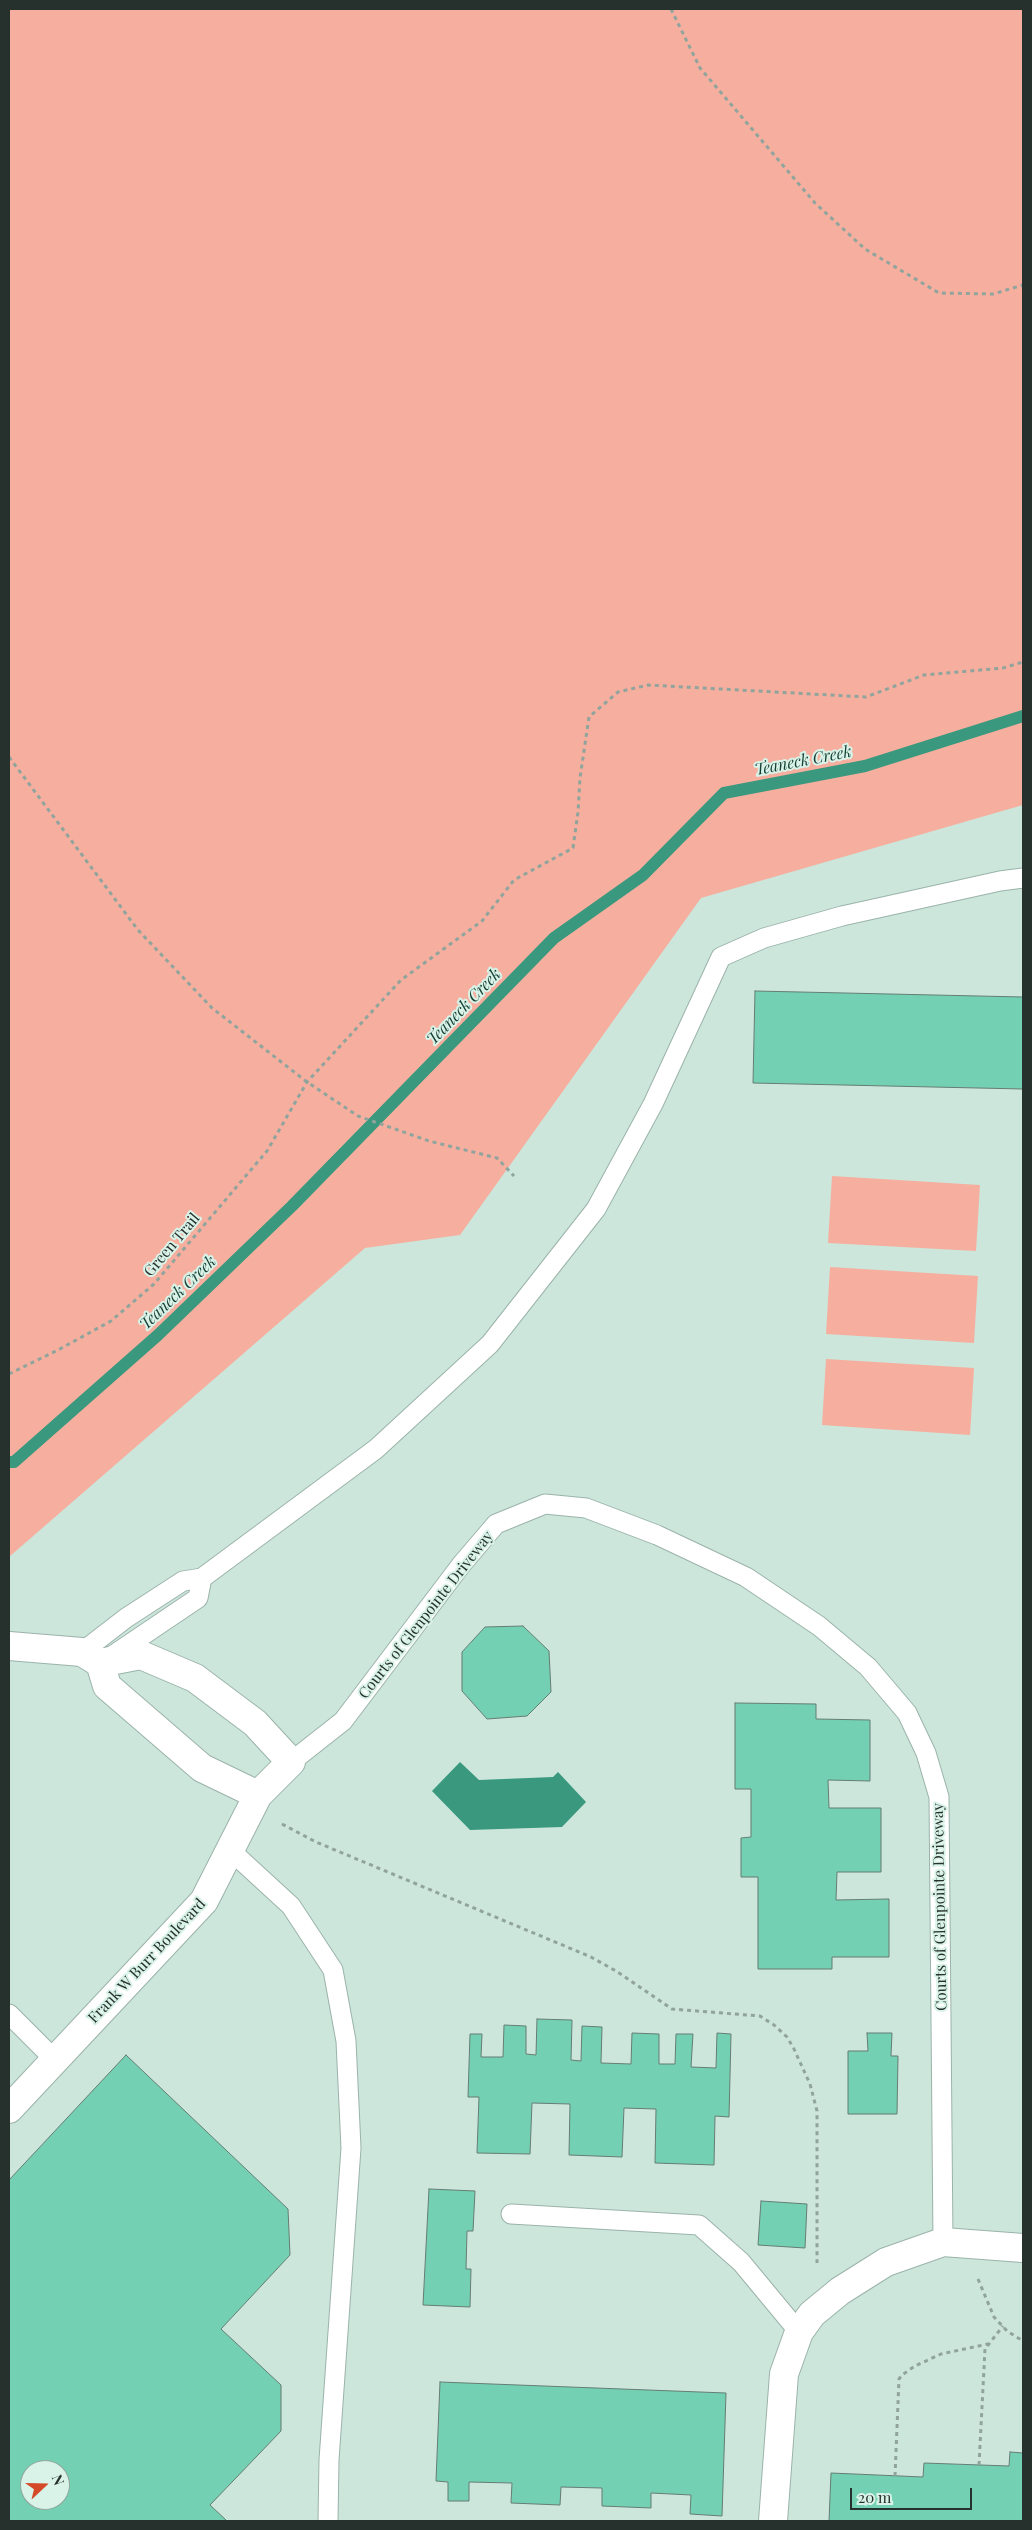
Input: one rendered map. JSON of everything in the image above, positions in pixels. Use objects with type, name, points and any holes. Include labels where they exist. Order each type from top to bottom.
[{"type":"street","points":[[9,1646],[91,1658],[141,1655],[195,1678],[255,1724],[291,1762]]},
{"type":"street","points":[[91,1658],[108,1686],[159,1733],[202,1768],[254,1801]]},
{"type":"street","name":"Frank W Burr Boulevard","points":[[9,2109],[204,1901],[254,1801],[291,1762]]},
{"type":"street","points":[[773,2521],[784,2374],[799,2332],[812,2314],[886,2262],[943,2242],[1023,2248]]},
{"type":"lane","points":[[91,1658],[126,1618],[183,1580],[202,1578],[376,1449],[490,1344],[596,1210],[653,1104],[721,957],[764,938],[842,916],[1023,878]]},
{"type":"lane","name":"Courts of Glenpointe Driveway","points":[[291,1762],[344,1721],[461,1565],[496,1524],[545,1504],[586,1508],[657,1535],[746,1577],[819,1626],[868,1667],[907,1713],[926,1753],[939,1798],[943,2242]]},
{"type":"lane","points":[[230,1850],[291,1906],[333,1970],[346,2041],[351,2148],[329,2460],[328,2521]]},
{"type":"lane","points":[[9,2014],[55,2060]]},
{"type":"lane","points":[[511,2214],[699,2225],[741,2262],[799,2332]]},
{"type":"path","points":[[671,9],[700,68],[815,203],[865,249],[939,294],[993,294],[1023,285]]},
{"type":"path","name":"Green Trail","points":[[9,1374],[111,1321],[154,1284],[267,1151],[307,1082],[401,980],[482,921],[514,880],[573,848],[589,717],[618,692],[648,685],[866,697],[924,675],[1003,668],[1023,662]]},
{"type":"path","points":[[9,757],[138,930],[212,1008],[307,1082],[358,1116],[402,1132],[497,1158],[514,1176]]},
{"type":"path","points":[[254,1801],[316,1842],[591,1957],[616,1971],[672,2009],[760,2016],[774,2025],[787,2037],[794,2049],[810,2084],[817,2111],[816,2257],[826,2303]]},
{"type":"path","points":[[970,2245],[979,2283],[994,2316],[1003,2326],[1023,2341]]},
{"type":"path","points":[[979,2465],[985,2349],[1003,2326]]},
{"type":"path","points":[[895,2476],[900,2379],[902,2375],[915,2366],[941,2354],[988,2344]]},
{"type":"shaded area","points":[[9,9],[1023,9],[1023,805],[701,898],[460,1235],[365,1248],[9,1557]]},
{"type":"shaded area","points":[[832,1176],[980,1185],[976,1251],[828,1243]]},
{"type":"shaded area","points":[[830,1267],[978,1276],[974,1343],[826,1334]]},
{"type":"shaded area","points":[[826,1359],[974,1368],[970,1435],[822,1425]]},
{"type":"shaded area","points":[[460,1762],[479,1780],[553,1777],[558,1772],[586,1802],[562,1827],[470,1830],[432,1791]]},
{"type":"building","points":[[755,991],[1023,997],[1023,1089],[753,1083]]},
{"type":"building","points":[[523,1626],[549,1651],[551,1692],[527,1716],[487,1719],[462,1691],[462,1652],[485,1627]]},
{"type":"building","points":[[735,1703],[816,1704],[816,1719],[870,1720],[870,1781],[828,1780],[829,1808],[881,1808],[881,1872],[837,1872],[836,1900],[889,1899],[889,1957],[832,1957],[832,1969],[758,1969],[758,1877],[741,1877],[741,1838],[751,1837],[751,1789],[735,1789]]},
{"type":"building","points":[[537,2019],[572,2020],[571,2060],[581,2061],[582,2026],[602,2027],[601,2063],[631,2064],[632,2033],[659,2034],[659,2064],[675,2064],[676,2034],[693,2034],[691,2067],[716,2068],[717,2033],[731,2034],[729,2117],[715,2116],[714,2165],[655,2163],[656,2109],[624,2108],[622,2157],[569,2155],[570,2104],[532,2103],[530,2154],[477,2153],[479,2097],[468,2097],[470,2034],[482,2034],[481,2057],[503,2057],[504,2025],[526,2026],[526,2054],[536,2055]]},
{"type":"building","points":[[867,2033],[892,2033],[891,2056],[898,2056],[897,2114],[848,2114],[848,2051],[868,2051]]},
{"type":"building","points":[[126,2055],[288,2209],[290,2255],[221,2329],[281,2385],[281,2431],[210,2505],[227,2521],[9,2521],[9,2180]]},
{"type":"building","points":[[429,2189],[475,2191],[473,2231],[467,2231],[466,2269],[471,2269],[470,2307],[423,2305]]},
{"type":"building","points":[[761,2201],[807,2204],[805,2248],[758,2245]]},
{"type":"building","points":[[440,2382],[726,2393],[722,2516],[690,2514],[691,2495],[651,2493],[651,2508],[602,2506],[602,2488],[561,2487],[560,2505],[511,2503],[512,2483],[469,2482],[469,2501],[448,2501],[448,2482],[436,2481]]},
{"type":"building","points":[[1010,2452],[1023,2453],[1023,2521],[829,2521],[831,2473],[923,2477],[924,2463],[1009,2466]]},
{"type":"waterway","name":"Teaneck Creek","points":[[9,1462],[14,1462],[158,1335],[292,1206],[554,938],[643,875],[724,793],[865,766],[1023,716]]}]
